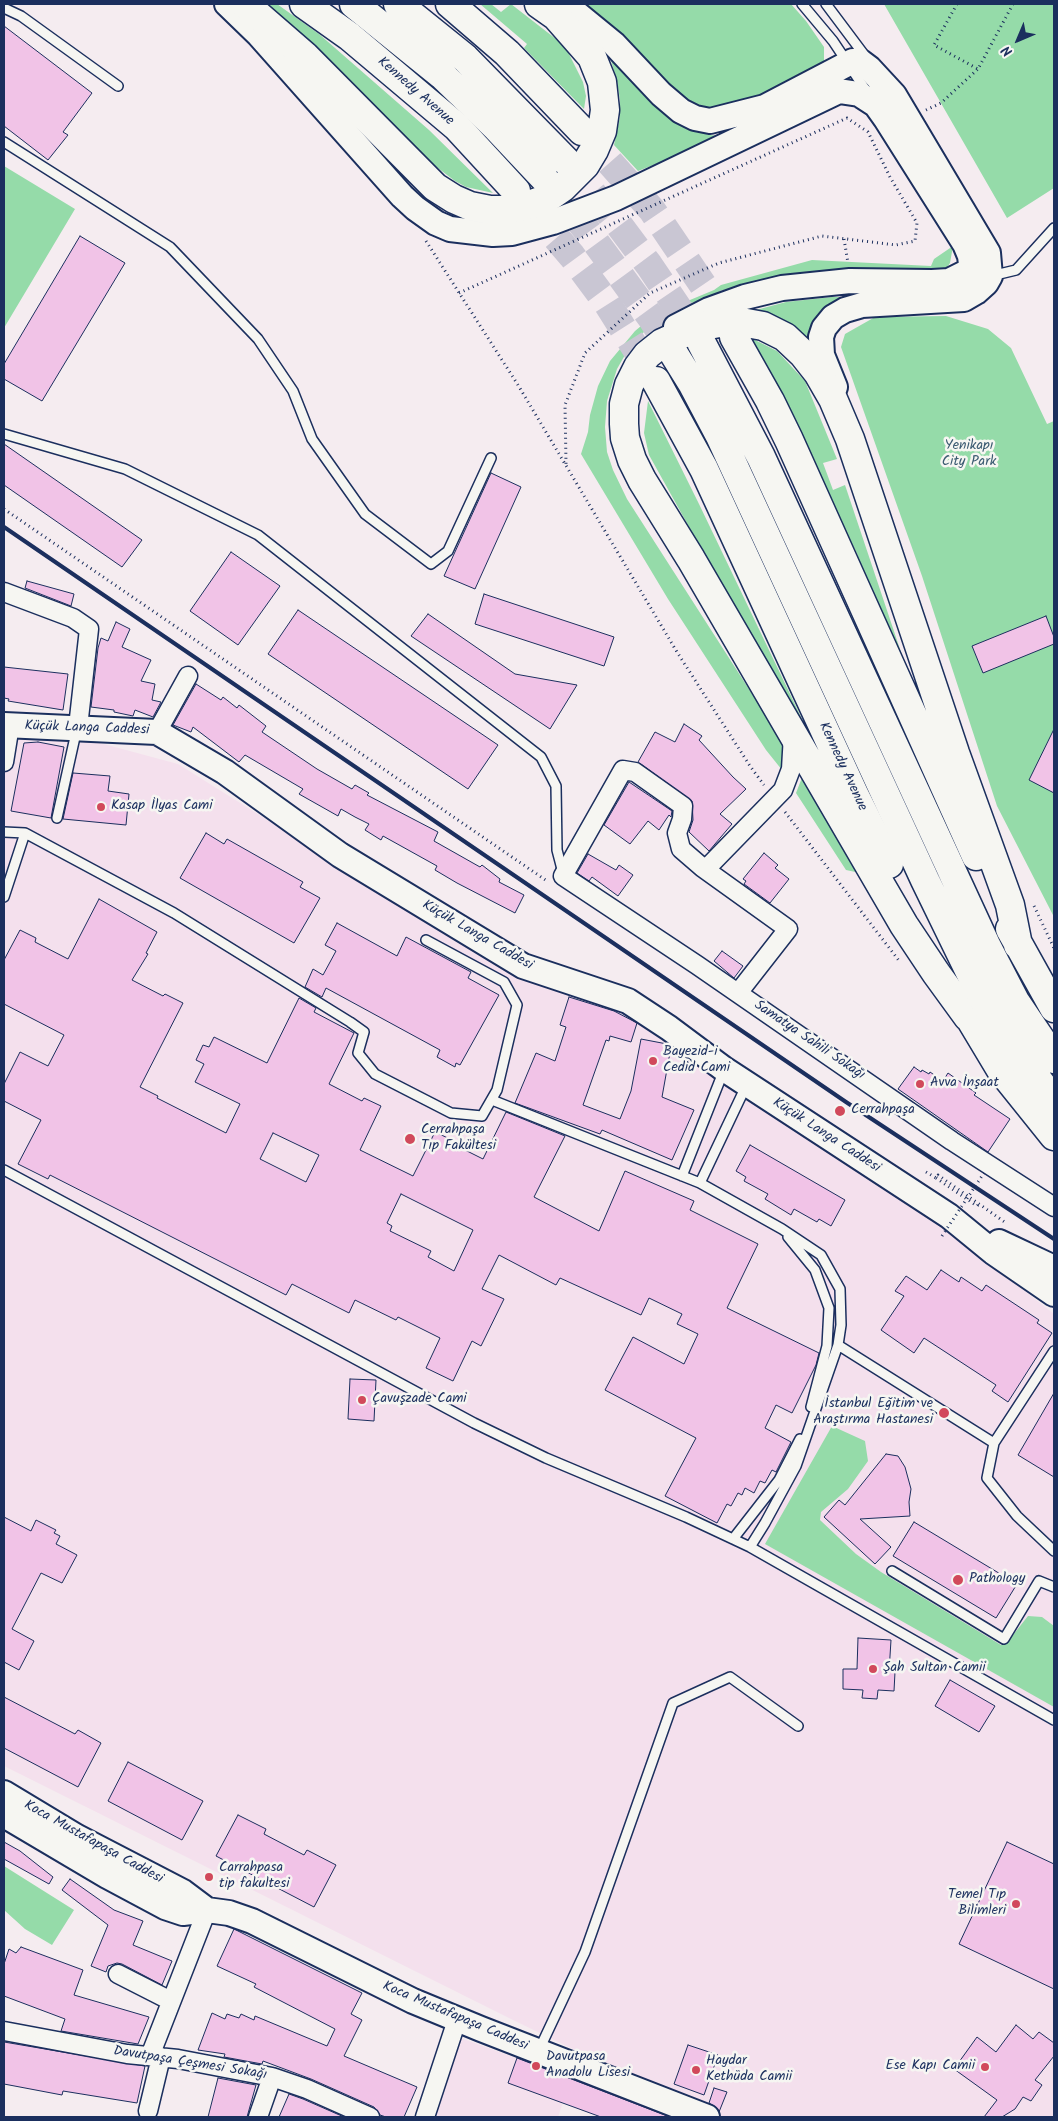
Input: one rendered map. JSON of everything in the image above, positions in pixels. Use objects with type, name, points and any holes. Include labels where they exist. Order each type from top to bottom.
[{"type":"main road","points":[[245,4],[305,56],[435,187],[470,206],[490,210],[525,206],[546,199],[562,188],[585,165],[602,131],[605,110],[602,82],[592,57],[556,16],[539,4]]},
{"type":"main road","name":"Kennedy Avenue","points":[[304,4],[349,36],[450,121],[516,191]]},
{"type":"main road","points":[[354,4],[442,75],[496,127],[544,178]]},
{"type":"main road","points":[[398,4],[465,58],[566,161]]},
{"type":"main road","points":[[450,4],[507,53],[582,132]]},
{"type":"main road","points":[[968,1018],[904,924],[632,460],[625,438],[624,404],[629,385],[638,368],[647,355],[662,343],[698,327],[720,323],[741,322],[763,326],[785,337],[803,354],[818,373],[833,400],[850,439],[955,753],[1010,905],[1018,945]]},
{"type":"main road","points":[[734,337],[770,401],[789,440],[989,886],[1018,945],[1054,1008]]},
{"type":"main road","points":[[700,342],[761,457],[987,947],[1015,1001],[1054,1059]]},
{"type":"main road","points":[[674,354],[720,436],[925,880],[986,1005],[1019,1055],[1054,1101]]},
{"type":"main road","name":"Kennedy Avenue","points":[[656,381],[704,470],[855,796],[968,1018],[1001,1070],[1054,1136]]},
{"type":"street","points":[[227,4],[415,208],[436,223],[467,232],[512,233],[553,222],[616,198],[847,72]]},
{"type":"street","points":[[565,4],[614,44],[661,94],[681,111],[695,118],[710,121],[765,106],[847,72],[882,81],[885,100],[965,244],[971,264],[986,284],[964,299],[854,306],[833,317],[824,328],[821,337],[822,355],[837,392],[850,439]]},
{"type":"street","points":[[847,72],[859,94],[885,100],[908,118],[988,252],[980,274]]},
{"type":"street","points":[[647,355],[660,339],[679,325],[709,310],[746,297],[782,288],[850,281],[949,281],[980,274]]},
{"type":"street","points":[[4,592],[73,618],[89,629],[78,727]]},
{"type":"street","points":[[157,732],[188,676]]},
{"type":"street","points":[[4,762],[7,725]]},
{"type":"street","name":"Küçük Langa Caddesi","points":[[7,725],[157,732],[225,772],[340,855],[523,966],[628,1001],[669,1028],[946,1226],[993,1252],[1054,1294]]},
{"type":"street","points":[[706,870],[783,790],[791,769],[793,735]]},
{"type":"street","points":[[558,880],[623,770],[635,772],[684,806],[677,833],[681,849],[706,870],[788,929],[738,993]]},
{"type":"street","name":"Samatya Sahili Sokağı","points":[[558,880],[738,993],[952,1141],[1054,1208]]},
{"type":"street","points":[[946,1226],[1054,1268]]},
{"type":"street","name":"Koca Mustafapaşa Caddesi","points":[[4,1793],[77,1837],[184,1892],[207,1910]]},
{"type":"street","name":"Koca Mustafapaşa Caddesi","points":[[4,1815],[120,1884],[165,1907],[184,1913],[207,1910],[228,1913],[252,1921],[413,2001],[538,2052],[707,2117]]},
{"type":"street","points":[[148,2111],[156,2057],[171,2002],[207,1910]]},
{"type":"street","points":[[118,1974],[171,2002]]},
{"type":"street","points":[[425,2117],[458,2020]]},
{"type":"street","name":"Davutpaşa Çeşmesi Sokağı","points":[[4,2031],[156,2057],[178,2059],[272,2077],[307,2089],[370,2117]]},
{"type":"street","points":[[258,2117],[272,2077]]},
{"type":"lane","points":[[802,4],[833,41],[847,72]]},
{"type":"lane","points":[[826,4],[852,38],[862,55],[847,72]]},
{"type":"lane","points":[[4,8],[20,16],[118,86]]},
{"type":"lane","points":[[852,38],[885,100]]},
{"type":"lane","points":[[833,41],[834,57],[847,72]]},
{"type":"lane","points":[[4,142],[170,247],[258,339],[293,391],[312,439],[365,514],[431,564],[448,551],[490,458]]},
{"type":"lane","points":[[980,274],[1016,270],[1054,228]]},
{"type":"lane","points":[[4,434],[125,469],[258,535],[541,757],[556,786],[558,880]]},
{"type":"lane","points":[[58,818],[78,727]]},
{"type":"lane","points":[[4,832],[25,833],[174,913],[350,1022],[364,1032],[358,1053],[375,1074],[451,1114],[482,1116],[497,1090],[517,1005],[504,982],[426,940]]},
{"type":"lane","points":[[4,897],[25,833]]},
{"type":"lane","points":[[682,1176],[724,1069]]},
{"type":"lane","points":[[700,1184],[747,1084]]},
{"type":"lane","points":[[492,1100],[700,1184],[782,1229],[821,1255],[840,1288],[841,1325],[838,1346],[796,1466],[750,1547]]},
{"type":"lane","points":[[4,1170],[474,1423],[546,1458],[750,1547],[1054,1720]]},
{"type":"lane","points":[[733,1539],[779,1480],[798,1445],[809,1416],[827,1346],[829,1308],[815,1270],[782,1229]]},
{"type":"lane","points":[[838,1346],[994,1443]]},
{"type":"lane","points":[[1054,1351],[994,1443],[987,1478],[1016,1516],[1054,1551]]},
{"type":"lane","points":[[892,1571],[1004,1639],[1039,1581],[1054,1586]]},
{"type":"lane","points":[[538,2052],[585,1952],[673,1703],[730,1677],[798,1726]]},
{"type":"path","points":[[957,4],[934,45],[978,69]]},
{"type":"path","points":[[908,118],[941,103],[978,69],[1014,4]]},
{"type":"path","points":[[459,293],[847,118],[868,132],[890,178],[917,223],[915,240],[896,245],[822,236],[719,263],[650,293],[585,353],[565,405],[566,466]]},
{"type":"path","points":[[423,237],[518,385],[677,652],[750,766],[903,966]]},
{"type":"path","points":[[4,509],[558,880]]},
{"type":"path","points":[[946,1226],[967,1200],[984,1173]]},
{"type":"path","points":[[978,1176],[985,1180]]},
{"type":"path","points":[[936,1178],[967,1200],[977,1206],[979,1204]]},
{"type":"shaded area","points":[[12,734],[74,736],[178,764],[516,976],[623,1007],[942,1226],[1054,1314],[1054,2117],[724,2117],[674,2098],[511,2019],[4,1766],[4,775]]},
{"type":"shaded area","points":[[458,2037],[571,2078],[558,2117],[431,2117]]},
{"type":"green space","points":[[266,4],[277,4],[319,34],[429,130],[493,193],[466,187],[422,156],[305,37]]},
{"type":"green space","points":[[480,4],[491,4],[501,12],[511,4],[565,46],[583,82],[586,96],[584,109],[524,48],[527,44]]},
{"type":"green space","points":[[578,4],[791,4],[806,21],[824,47],[824,65],[793,86],[716,110],[688,105]]},
{"type":"green space","points":[[884,4],[1054,4],[1054,188],[1007,218]]},
{"type":"green space","points":[[610,57],[658,102],[671,118],[688,129],[721,136],[718,140],[638,171],[614,145],[620,117],[620,100]]},
{"type":"green space","points":[[4,166],[75,209],[4,328]]},
{"type":"green space","points":[[953,246],[950,263],[946,269],[780,278],[691,303],[669,312],[648,327],[625,355],[617,369],[607,401],[605,427],[607,452],[613,470],[627,499],[781,739],[786,775],[766,750],[668,599],[581,454],[598,386],[610,361],[635,331],[647,321],[666,310],[714,290],[721,285],[812,260],[931,266],[934,259]]},
{"type":"green space","points":[[839,297],[841,301],[818,314],[807,340],[753,314],[756,310],[786,302]]},
{"type":"green space","name":"Yenikapı City Park","points":[[946,316],[988,329],[1011,348],[1047,424],[1054,421],[1054,917],[997,806],[922,576],[841,347],[845,334],[875,317]]},
{"type":"green space","points":[[751,338],[777,351],[805,381],[837,459],[823,463],[833,490],[845,485],[914,691],[854,560],[858,556]]},
{"type":"green space","points":[[648,401],[815,746],[748,633],[649,455],[644,433]]},
{"type":"green space","points":[[803,775],[860,873],[846,870],[796,793]]},
{"type":"green space","points":[[832,1426],[865,1441],[868,1461],[848,1489],[821,1512],[820,1520],[856,1554],[881,1572],[1001,1645],[1013,1635],[1028,1616],[1042,1617],[1054,1626],[1054,1707],[765,1544]]},
{"type":"green space","points":[[4,1866],[74,1910],[52,1945],[25,1929],[4,1910]]},
{"type":"building","points":[[4,26],[92,93],[63,132],[68,135],[48,160],[4,126]]},
{"type":"building","points":[[80,236],[125,263],[42,401],[4,379],[4,364]]},
{"type":"building","points":[[4,444],[142,540],[122,567],[4,485]]},
{"type":"building","points":[[491,473],[521,487],[475,589],[444,576]]},
{"type":"building","points":[[231,552],[280,586],[238,645],[190,611]]},
{"type":"building","points":[[27,581],[74,594],[71,606],[25,588]]},
{"type":"building","points":[[484,594],[614,637],[604,666],[475,624]]},
{"type":"building","points":[[298,610],[498,745],[468,789],[268,654]]},
{"type":"building","points":[[428,614],[515,674],[577,685],[550,729],[411,636]]},
{"type":"building","points":[[1046,616],[1054,637],[1054,644],[983,673],[972,646]]},
{"type":"building","points":[[116,622],[130,629],[122,647],[151,660],[141,681],[155,684],[152,700],[161,702],[153,717],[135,710],[133,716],[114,712],[114,710],[91,707],[98,648],[101,638],[108,641]]},
{"type":"building","points":[[4,667],[68,674],[63,710],[8,701],[9,699],[4,698]]},
{"type":"building","points":[[196,684],[221,700],[223,697],[237,708],[239,705],[266,726],[262,732],[317,769],[352,789],[355,785],[369,793],[367,795],[438,832],[434,841],[480,867],[482,865],[500,879],[499,882],[524,895],[515,913],[457,883],[435,870],[437,866],[383,836],[381,840],[365,830],[369,824],[341,809],[338,816],[299,794],[303,789],[245,755],[239,762],[193,727],[191,732],[173,725]]},
{"type":"building","points":[[684,724],[702,736],[699,740],[746,789],[720,814],[732,824],[709,851],[689,832],[693,820],[692,801],[638,762],[655,732],[675,742]]},
{"type":"building","points":[[1054,729],[1054,793],[1029,780]]},
{"type":"building","points":[[38,742],[64,747],[51,818],[11,811],[24,743]]},
{"type":"building","name":"Kasap İlyas Cami","points":[[73,773],[110,776],[108,791],[129,794],[126,825],[63,819]]},
{"type":"building","points":[[629,782],[672,811],[671,817],[669,815],[659,830],[648,821],[630,844],[604,825]]},
{"type":"building","points":[[206,833],[224,844],[227,839],[303,882],[300,887],[320,898],[294,943],[180,878]]},
{"type":"building","points":[[764,853],[778,865],[775,868],[789,879],[770,903],[744,884],[746,881],[743,879]]},
{"type":"building","points":[[588,854],[616,870],[619,865],[633,875],[618,896],[592,877],[589,881],[577,873]]},
{"type":"building","points":[[99,899],[157,932],[146,953],[148,954],[132,980],[163,996],[165,994],[183,1003],[140,1087],[158,1096],[157,1098],[226,1133],[240,1104],[195,1082],[204,1064],[196,1060],[203,1045],[209,1047],[214,1037],[267,1063],[299,998],[316,1008],[314,1012],[354,1033],[329,1084],[362,1101],[364,1098],[381,1106],[360,1150],[413,1176],[435,1132],[452,1140],[451,1143],[483,1159],[506,1112],[565,1136],[534,1197],[599,1231],[625,1171],[694,1201],[690,1210],[758,1244],[727,1308],[819,1353],[816,1365],[792,1413],[776,1405],[765,1428],[791,1442],[776,1472],[772,1470],[765,1483],[760,1481],[754,1493],[745,1488],[742,1495],[738,1493],[731,1506],[727,1504],[717,1523],[665,1496],[696,1438],[605,1390],[633,1337],[684,1364],[698,1334],[677,1324],[682,1314],[649,1298],[641,1315],[560,1278],[556,1285],[499,1255],[482,1289],[504,1299],[481,1346],[472,1341],[453,1381],[426,1368],[440,1338],[398,1317],[396,1320],[355,1300],[349,1313],[292,1284],[286,1295],[50,1175],[48,1179],[18,1164],[41,1120],[4,1101],[4,1084],[20,1052],[48,1066],[64,1035],[4,1004],[4,960],[20,930],[36,938],[35,942],[68,959]],"holes":[[[273,1133],[319,1155],[306,1182],[260,1159]],[[401,1194],[473,1230],[454,1271],[428,1257],[431,1251],[390,1231],[392,1226],[387,1223]]]},
{"type":"building","points":[[337,923],[397,956],[406,937],[471,972],[468,978],[499,995],[460,1065],[456,1063],[455,1067],[437,1057],[440,1050],[326,988],[322,997],[305,987],[313,969],[323,975],[336,951],[325,945]]},
{"type":"building","points":[[722,951],[743,966],[734,978],[714,961]]},
{"type":"building","points":[[569,997],[614,1011],[637,1023],[631,1042],[610,1036],[609,1041],[606,1040],[583,1105],[620,1119],[631,1091],[641,1039],[667,1044],[671,1047],[662,1097],[694,1110],[672,1160],[602,1130],[600,1134],[515,1103],[536,1053],[555,1061],[566,1027],[560,1025]]},
{"type":"building","points":[[914,1067],[921,1072],[922,1070],[929,1074],[930,1072],[943,1081],[948,1073],[976,1093],[974,1095],[1010,1119],[988,1152],[898,1089]]},
{"type":"building","points":[[750,1145],[845,1200],[831,1226],[819,1219],[817,1222],[794,1209],[791,1215],[765,1199],[768,1194],[744,1181],[746,1177],[736,1171]]},
{"type":"building","points":[[941,1270],[959,1282],[961,1277],[982,1291],[986,1285],[1039,1320],[1037,1323],[1052,1333],[1008,1402],[992,1391],[996,1385],[924,1338],[914,1353],[881,1330],[904,1296],[895,1291],[906,1276],[927,1290]]},
{"type":"building","name":"Çavuşzade Cami","points":[[350,1379],[376,1380],[374,1421],[348,1419]]},
{"type":"building","points":[[1054,1393],[1054,1477],[1018,1455]]},
{"type":"building","points":[[886,1454],[898,1456],[905,1467],[911,1489],[909,1502],[910,1516],[860,1519],[891,1547],[875,1564],[824,1517],[839,1500],[845,1505]]},
{"type":"building","points":[[4,1517],[31,1531],[36,1520],[56,1530],[54,1533],[60,1536],[56,1544],[77,1555],[62,1583],[41,1573],[12,1629],[34,1641],[19,1670],[4,1662]]},
{"type":"building","points":[[914,1522],[1017,1584],[996,1618],[893,1556]]},
{"type":"building","name":"Şah Sultan Camii","points":[[858,1638],[891,1640],[889,1672],[895,1672],[894,1691],[878,1690],[877,1699],[862,1698],[863,1690],[843,1689],[843,1669],[857,1669]]},
{"type":"building","points":[[950,1680],[995,1706],[979,1732],[935,1706]]},
{"type":"building","points":[[4,1697],[75,1734],[78,1730],[101,1743],[78,1787],[4,1748]]},
{"type":"building","points":[[128,1762],[203,1801],[182,1840],[108,1801]]},
{"type":"building","points":[[238,1815],[266,1829],[264,1834],[304,1855],[307,1850],[336,1865],[314,1907],[216,1856]]},
{"type":"building","points":[[4,1842],[20,1851],[53,1877],[49,1884],[4,1859]]},
{"type":"building","name":"Temel Tıp Bilimleri","points":[[1007,1842],[1054,1864],[1054,1989],[959,1944]]},
{"type":"building","points":[[70,1879],[114,1910],[143,1921],[133,1945],[172,1961],[162,1985],[122,1964],[117,1963],[108,1966],[106,1972],[91,1966],[108,1925],[62,1890]]},
{"type":"building","points":[[234,1929],[362,1993],[351,2014],[362,2020],[344,2056],[417,2087],[404,2117],[380,2115],[374,2107],[311,2079],[263,2061],[262,2064],[224,2057],[225,2054],[198,2050],[212,2013],[225,2019],[227,2014],[239,2018],[241,2014],[254,2020],[255,2016],[327,2046],[335,2029],[254,1987],[256,1984],[217,1966]]},
{"type":"building","points":[[21,1947],[83,1970],[74,1995],[149,2017],[138,2044],[61,2031],[65,2019],[4,1996],[4,1964],[9,1949],[16,1953]]},
{"type":"building","points":[[1016,2025],[1033,2039],[1039,2032],[1054,2043],[1054,2056],[1035,2080],[1042,2085],[1031,2101],[1023,2097],[1015,2109],[1002,2117],[984,2117],[997,2100],[954,2069],[977,2037],[996,2052]]},
{"type":"building","points":[[4,2042],[145,2066],[137,2103],[63,2091],[62,2095],[4,2084]]},
{"type":"building","name":"Haydar Kethüda Camii","points":[[688,2045],[718,2055],[704,2095],[674,2084]]},
{"type":"building","points":[[517,2058],[670,2117],[601,2117],[508,2083]]},
{"type":"building","points":[[218,2078],[256,2085],[247,2117],[208,2117]]},
{"type":"building","points":[[714,2088],[727,2092],[719,2112],[717,2108],[709,2103]]},
{"type":"building","points":[[289,2094],[303,2099],[344,2117],[279,2117]]},
{"type":"tunnel","points":[[582,131],[652,210],[705,288],[729,329]]},
{"type":"tunnel","points":[[566,161],[619,225],[649,265],[701,342]]},
{"type":"tunnel","points":[[544,178],[586,229],[652,319],[674,354]]},
{"type":"tunnel","points":[[529,206],[572,256],[607,303],[655,379]]},
{"type":"railway","points":[[4,527],[846,1102],[1054,1239]]},
{"type":"place","name":"Kasap İlyas Cami","points":[[101,807]]},
{"type":"place","name":"Bayezid-i Cedid Cami","points":[[653,1061]]},
{"type":"place","name":"Avva İnşaat","points":[[920,1084]]},
{"type":"place","name":"Cerrahpaşa","points":[[840,1111]]},
{"type":"place","name":"Cerrahpaşa Tıp Fakültesi","points":[[410,1139]]},
{"type":"place","name":"Çavuşzade Cami","points":[[362,1400]]},
{"type":"place","name":"İstanbul Eğitim ve Araştırma Hastanesi","points":[[944,1413]]},
{"type":"place","name":"Pathology","points":[[958,1580]]},
{"type":"place","name":"Şah Sultan Camii","points":[[873,1669]]},
{"type":"place","name":"Carrahpasa tip fakultesi","points":[[209,1877]]},
{"type":"place","name":"Temel Tıp Bilimleri","points":[[1016,1904]]},
{"type":"place","name":"Davutpasa Anadolu Lisesi","points":[[536,2066]]},
{"type":"place","name":"Ese Kapı Camii","points":[[985,2067]]},
{"type":"place","name":"Haydar Kethüda Camii","points":[[696,2070]]}]
